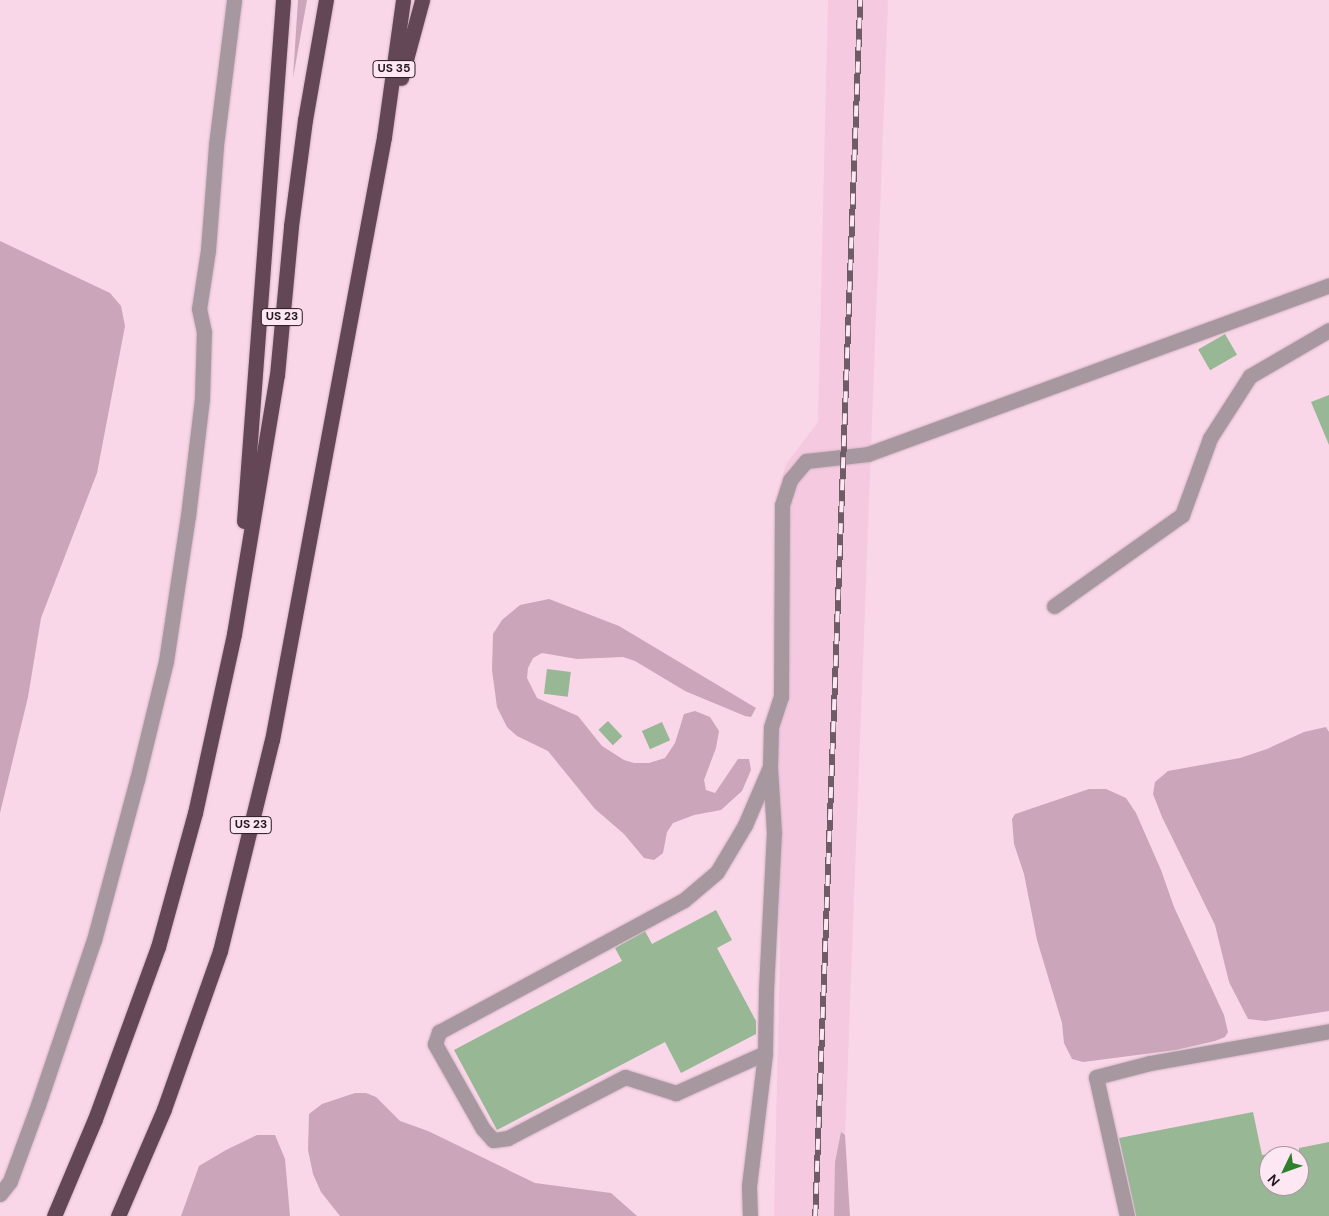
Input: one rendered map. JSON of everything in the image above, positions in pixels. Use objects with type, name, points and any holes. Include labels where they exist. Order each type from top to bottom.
[{"type":"highway","points":[[234,634],[255,389],[283,0]]},
{"type":"highway","name":"US 23","points":[[54,1216],[95,1119],[158,948],[195,814],[234,634],[277,375],[291,226],[305,120],[326,0]]},
{"type":"highway","name":"US 35","points":[[384,137],[404,0]]},
{"type":"highway","name":"US 23","points":[[118,1216],[164,1108],[220,951],[272,740],[384,137],[422,0]]},
{"type":"lane","points":[[0,1194],[10,1181],[94,940],[137,780],[166,661],[188,516],[202,398],[204,332],[200,309],[208,250],[216,145],[234,0]]},
{"type":"lane","points":[[750,1216],[749,1186],[765,1053],[774,833],[770,768],[771,727],[781,697],[782,505],[790,480],[806,461],[868,454],[1329,285]]},
{"type":"lane","points":[[1054,606],[1182,515],[1210,438],[1250,376],[1329,330]]},
{"type":"lane","points":[[765,1053],[676,1093],[625,1077],[508,1138],[493,1140],[483,1129],[434,1044],[438,1032],[684,900],[717,872],[745,824],[770,768]]},
{"type":"lane","points":[[1126,1216],[1096,1078],[1150,1063],[1329,1032]]},
{"type":"shaded area","points":[[298,0],[307,0],[293,78]]},
{"type":"shaded area","points":[[828,0],[888,0],[842,1216],[774,1216],[780,951],[774,693],[776,500],[786,464],[818,422]]},
{"type":"shaded area","points":[[0,241],[110,293],[121,306],[125,326],[97,473],[41,618],[28,697],[0,813]]},
{"type":"shaded area","points":[[549,599],[619,626],[756,708],[751,717],[745,716],[685,691],[635,661],[623,657],[577,659],[542,653],[533,658],[528,668],[527,678],[537,698],[578,716],[602,746],[624,760],[634,763],[649,763],[665,758],[675,743],[684,714],[695,711],[710,717],[719,731],[716,748],[704,780],[706,790],[715,793],[738,759],[749,759],[751,770],[742,791],[721,810],[694,815],[673,823],[667,832],[663,853],[654,860],[644,858],[624,834],[595,809],[548,751],[517,736],[507,727],[497,707],[492,670],[493,634],[502,620],[520,605]]},
{"type":"shaded area","points":[[1326,727],[1329,732],[1329,1011],[1265,1021],[1248,1019],[1229,982],[1215,925],[1162,817],[1153,794],[1155,782],[1168,771],[1240,758],[1267,749],[1304,732]]},
{"type":"shaded area","points":[[1089,789],[1106,789],[1126,798],[1136,813],[1161,870],[1174,907],[1224,1015],[1228,1032],[1225,1037],[1176,1050],[1083,1062],[1072,1059],[1064,1043],[1062,1023],[1037,940],[1024,874],[1014,844],[1012,819],[1015,814]]},
{"type":"shaded area","points":[[355,1093],[366,1093],[376,1097],[400,1121],[428,1131],[535,1183],[611,1193],[637,1216],[340,1216],[321,1192],[313,1174],[308,1150],[309,1114],[322,1104]]},
{"type":"shaded area","points":[[841,1132],[845,1135],[850,1216],[834,1216],[835,1162]]},
{"type":"shaded area","points":[[257,1135],[275,1135],[285,1159],[290,1216],[181,1216],[199,1166]]},
{"type":"building","points":[[1225,334],[1237,355],[1210,370],[1198,350]]},
{"type":"building","points":[[1329,395],[1329,445],[1311,402]]},
{"type":"building","points":[[547,669],[571,672],[568,697],[544,694]]},
{"type":"building","points":[[608,721],[622,736],[613,745],[598,730]]},
{"type":"building","points":[[662,722],[670,740],[650,749],[642,731]]},
{"type":"building","points":[[716,910],[732,940],[717,948],[756,1021],[756,1034],[681,1073],[665,1042],[497,1130],[454,1050],[622,961],[615,948],[645,931],[652,944]]},
{"type":"building","points":[[1253,1112],[1260,1146],[1259,1196],[1309,1196],[1309,1146],[1329,1142],[1329,1216],[1136,1216],[1119,1138]]},
{"type":"railway","points":[[815,1216],[860,0]]}]
